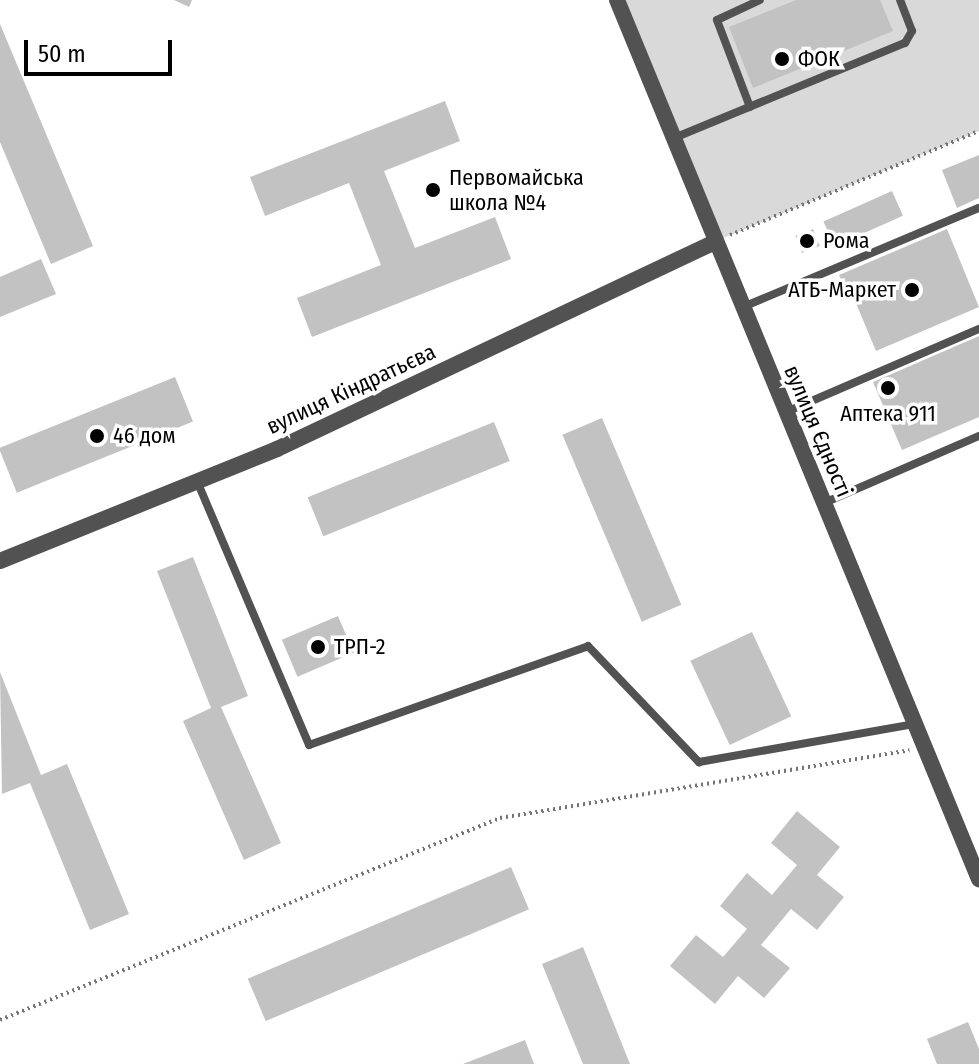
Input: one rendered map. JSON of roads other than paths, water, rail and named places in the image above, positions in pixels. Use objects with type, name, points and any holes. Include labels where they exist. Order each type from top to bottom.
[{"type":"street","name":"вулиця Єдності","points":[[617,0],[714,242],[979,879]]},
{"type":"street","name":"вулиця Кіндратьєва","points":[[0,561],[277,449],[714,242]]},
{"type":"lane","points":[[750,107],[717,20],[760,0]]},
{"type":"lane","points":[[673,138],[905,43],[912,31],[900,0]]},
{"type":"lane","points":[[743,307],[979,208]]},
{"type":"lane","points":[[786,412],[979,329]]},
{"type":"lane","points":[[824,503],[979,436]]},
{"type":"lane","points":[[197,481],[309,745],[588,646],[699,762],[915,723]]},
{"type":"place","name":"ФОК","points":[[782,59]]},
{"type":"place","name":"Первомайська школа №4","points":[[433,190]]},
{"type":"place","name":"Рома","points":[[807,241]]},
{"type":"place","name":"АТБ-Маркет","points":[[912,290]]},
{"type":"place","name":"Аптека 911","points":[[888,388]]},
{"type":"place","name":"46 дом","points":[[97,436]]},
{"type":"place","name":"ТРП-2","points":[[318,647]]}]
